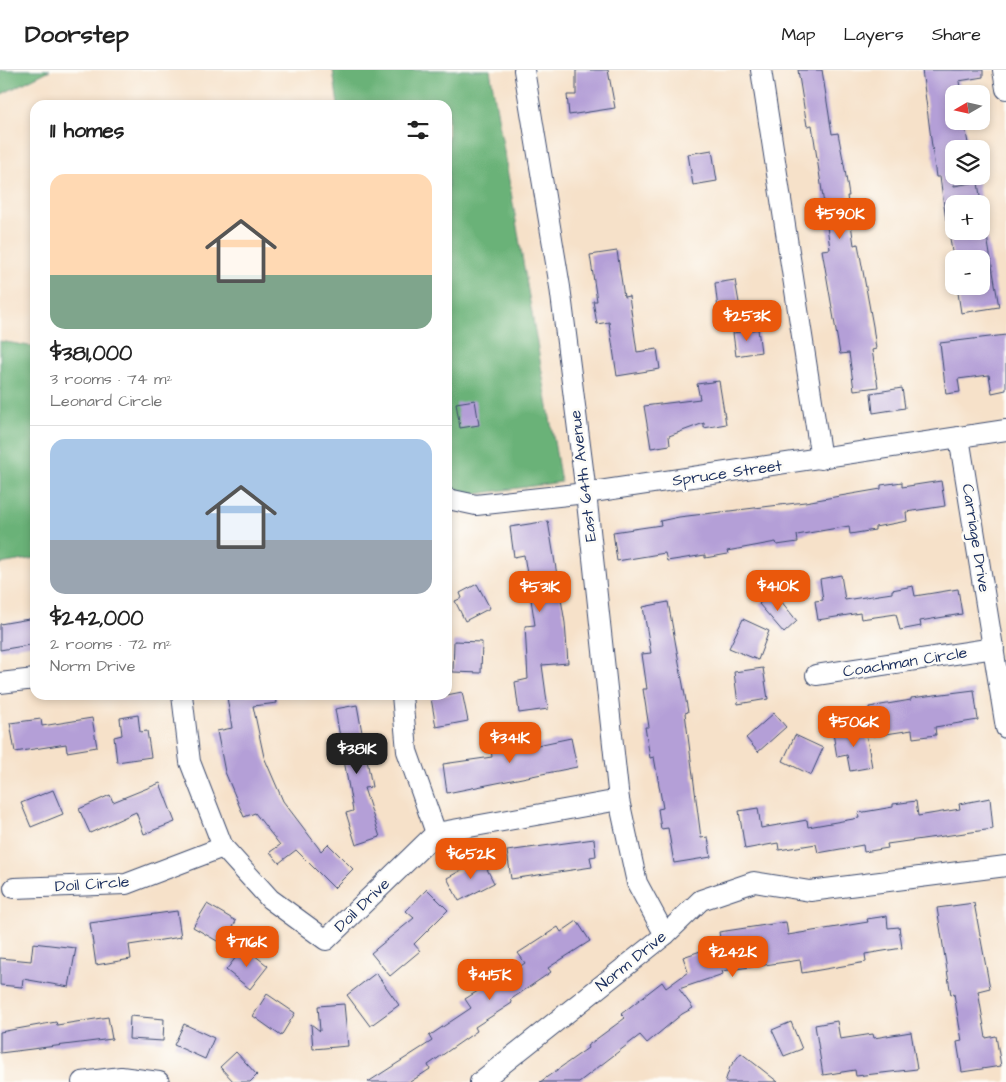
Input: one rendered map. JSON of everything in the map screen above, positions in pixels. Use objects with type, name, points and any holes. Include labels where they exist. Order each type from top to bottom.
[{"type":"street","name":"East 64th Avenue","points":[[524,70],[560,287],[586,494],[619,800],[637,883],[665,935]]},
{"type":"street","points":[[761,70],[821,458]]},
{"type":"street","points":[[1003,70],[1006,90]]},
{"type":"street","name":"Spruce Street","points":[[452,500],[476,504],[586,494],[1006,430]]},
{"type":"street","name":"Carriage Drive","points":[[959,437],[1006,728]]},
{"type":"street","name":"Coachman Circle","points":[[816,675],[994,648]]},
{"type":"street","points":[[0,683],[30,680]]},
{"type":"street","name":"Doil Drive","points":[[183,700],[190,762],[222,847],[270,899],[326,940],[436,833]]},
{"type":"street","points":[[402,700],[407,751],[436,833],[619,800]]},
{"type":"street","name":"Doil Circle","points":[[14,888],[126,884],[222,847]]},
{"type":"street","name":"Norm Drive","points":[[480,1082],[665,935],[701,900],[754,882],[810,891],[1006,866]]},
{"type":"street","points":[[82,1082],[121,1077],[159,1082]]},
{"type":"green space","points":[[0,70],[50,70],[0,95]]},
{"type":"green space","points":[[333,70],[490,70],[561,482],[452,497],[452,100],[337,100]]},
{"type":"green space","points":[[0,341],[30,346],[30,559],[0,564]]},
{"type":"building","points":[[576,70],[608,70],[615,108],[569,115],[567,95],[576,95]]},
{"type":"building","points":[[798,70],[822,70],[832,134],[838,133],[849,196],[847,196],[854,245],[858,244],[873,326],[876,349],[872,350],[878,387],[854,390],[849,353],[840,354],[822,250],[830,249],[825,211],[812,125],[807,126]]},
{"type":"building","points":[[922,70],[983,70],[983,77],[959,81],[960,85],[945,85],[945,130],[966,130],[967,140],[945,140],[945,185],[978,185],[980,195],[945,195],[945,213],[940,177],[936,177]]},
{"type":"building","points":[[712,150],[717,181],[693,185],[688,154]]},
{"type":"building","points":[[950,240],[988,240],[989,250],[952,250]]},
{"type":"building","points":[[617,251],[624,297],[629,296],[637,352],[657,349],[660,369],[617,376],[609,322],[597,324],[593,301],[597,301],[590,255]]},
{"type":"building","points":[[990,254],[999,307],[961,313],[958,295],[990,295]]},
{"type":"building","points":[[735,280],[741,314],[719,318],[715,283]]},
{"type":"building","points":[[758,329],[761,352],[736,356],[733,333]]},
{"type":"building","points":[[1006,335],[1006,390],[992,393],[989,375],[958,379],[960,392],[946,394],[940,343]]},
{"type":"building","points":[[719,381],[726,424],[704,428],[704,423],[669,436],[670,445],[651,448],[644,406],[700,399],[697,384]]},
{"type":"building","points":[[902,388],[905,408],[873,413],[871,393]]},
{"type":"building","points":[[475,400],[479,425],[460,428],[456,403]]},
{"type":"building","points":[[941,481],[945,506],[906,512],[907,521],[875,527],[875,530],[850,534],[849,526],[797,535],[798,542],[777,545],[776,542],[727,551],[728,554],[705,558],[705,555],[667,561],[665,553],[617,561],[613,532],[661,525],[660,521],[679,517],[805,502],[881,489],[881,485],[902,482],[902,487]]},
{"type":"building","points":[[548,521],[565,623],[568,663],[542,665],[548,709],[519,713],[515,682],[528,679],[525,626],[535,625],[524,555],[514,557],[510,527]]},
{"type":"building","points":[[841,575],[845,600],[892,593],[892,590],[913,586],[915,596],[958,589],[962,614],[920,621],[921,626],[900,630],[896,614],[861,619],[860,613],[818,620],[815,601],[823,600],[820,579]]},
{"type":"building","points":[[477,584],[490,608],[465,621],[455,601],[462,598],[460,593]]},
{"type":"building","points":[[773,591],[797,621],[784,633],[759,604]]},
{"type":"building","points":[[668,602],[688,712],[685,713],[701,838],[708,837],[711,857],[674,863],[668,828],[661,829],[658,809],[663,808],[654,757],[650,758],[645,727],[649,727],[643,689],[647,689],[642,654],[651,653],[643,607]]},
{"type":"building","points":[[30,619],[30,645],[0,650],[0,624]]},
{"type":"building","points":[[743,619],[769,631],[758,660],[729,648]]},
{"type":"building","points":[[454,641],[482,642],[481,673],[453,672]]},
{"type":"building","points":[[763,668],[768,699],[738,704],[734,672]]},
{"type":"building","points":[[974,690],[978,720],[935,727],[936,735],[913,738],[912,730],[873,736],[869,707],[911,700],[911,698]]},
{"type":"building","points":[[462,692],[468,721],[436,727],[431,700],[452,700],[452,694]]},
{"type":"building","points":[[227,700],[277,700],[277,703],[253,706],[264,757],[283,801],[321,851],[328,844],[353,869],[334,888],[296,850],[279,863],[270,852],[280,845],[255,813],[244,817],[225,772],[217,731],[232,728]]},
{"type":"building","points":[[357,705],[372,787],[364,788],[380,837],[356,845],[346,813],[353,811],[335,709]]},
{"type":"building","points":[[774,713],[786,727],[758,752],[746,738]]},
{"type":"building","points":[[138,715],[140,732],[147,731],[151,757],[117,762],[114,737],[122,735],[120,718]]},
{"type":"building","points":[[92,718],[97,747],[67,752],[66,744],[15,752],[10,723],[41,719],[42,726]]},
{"type":"building","points":[[865,728],[872,767],[850,771],[847,755],[837,757],[833,733]]},
{"type":"building","points":[[795,735],[823,748],[811,775],[783,761]]},
{"type":"building","points":[[521,738],[523,748],[571,738],[577,767],[447,793],[443,764],[492,757],[490,743]]},
{"type":"building","points":[[160,783],[175,822],[144,834],[136,812],[90,833],[79,809],[110,795],[113,802]]},
{"type":"building","points":[[53,790],[63,814],[31,827],[21,803]]},
{"type":"building","points":[[990,798],[993,829],[887,844],[888,848],[864,852],[863,845],[818,853],[816,844],[779,850],[778,843],[745,849],[739,811],[758,808],[761,828],[807,820],[808,827],[859,818],[858,813],[893,807],[893,804],[916,801],[918,816],[960,809],[959,804]]},
{"type":"building","points":[[594,839],[596,856],[590,857],[592,867],[511,879],[507,851]]},
{"type":"building","points":[[482,859],[494,883],[459,901],[447,878]]},
{"type":"building","points":[[427,889],[448,910],[414,944],[420,951],[390,976],[371,953],[414,918],[406,911]]},
{"type":"building","points":[[974,903],[990,988],[978,991],[986,1038],[996,1036],[1001,1066],[962,1072],[957,1042],[962,1041],[954,994],[951,995],[937,908]]},
{"type":"building","points":[[207,904],[236,921],[224,945],[193,927]]},
{"type":"building","points":[[177,911],[181,937],[129,945],[131,959],[96,965],[90,923]]},
{"type":"building","points":[[887,916],[888,928],[899,927],[902,948],[865,954],[866,962],[802,973],[800,960],[722,971],[723,974],[679,989],[693,1008],[682,1014],[647,1043],[640,1035],[579,1082],[540,1082],[588,1048],[587,1046],[625,1018],[621,1014],[662,982],[666,988],[688,972],[683,957],[721,944],[719,932],[786,922],[788,935],[868,922],[867,919]]},
{"type":"building","points":[[577,921],[590,941],[548,968],[551,972],[510,1000],[512,1003],[475,1027],[477,1031],[428,1065],[430,1069],[410,1082],[368,1082],[432,1041],[429,1036],[471,1008],[465,999],[497,979],[499,981],[525,963],[518,953],[558,927],[561,932]]},
{"type":"building","points":[[33,943],[76,948],[69,987],[23,979],[22,987],[0,985],[0,958],[31,961]]},
{"type":"building","points":[[244,947],[268,966],[250,989],[226,970]]},
{"type":"building","points":[[376,973],[399,1005],[370,1026],[347,995]]},
{"type":"building","points":[[267,994],[295,1013],[281,1036],[253,1016]]},
{"type":"building","points":[[344,1004],[348,1046],[313,1049],[311,1024],[320,1031],[318,1006]]},
{"type":"building","points":[[130,1016],[164,1019],[163,1041],[129,1039]]},
{"type":"building","points":[[108,1017],[112,1039],[0,1053],[0,1032],[56,1022],[57,1025]]},
{"type":"building","points":[[837,1021],[840,1039],[873,1034],[874,1038],[911,1032],[917,1069],[856,1076],[855,1070],[823,1075],[815,1025]]},
{"type":"building","points":[[791,1022],[802,1049],[784,1056],[772,1030]]},
{"type":"building","points":[[184,1024],[214,1038],[205,1059],[174,1045]]},
{"type":"building","points":[[236,1052],[257,1075],[250,1082],[234,1082],[220,1067]]},
{"type":"building","points":[[741,1053],[778,1082],[725,1082],[730,1067]]}]
